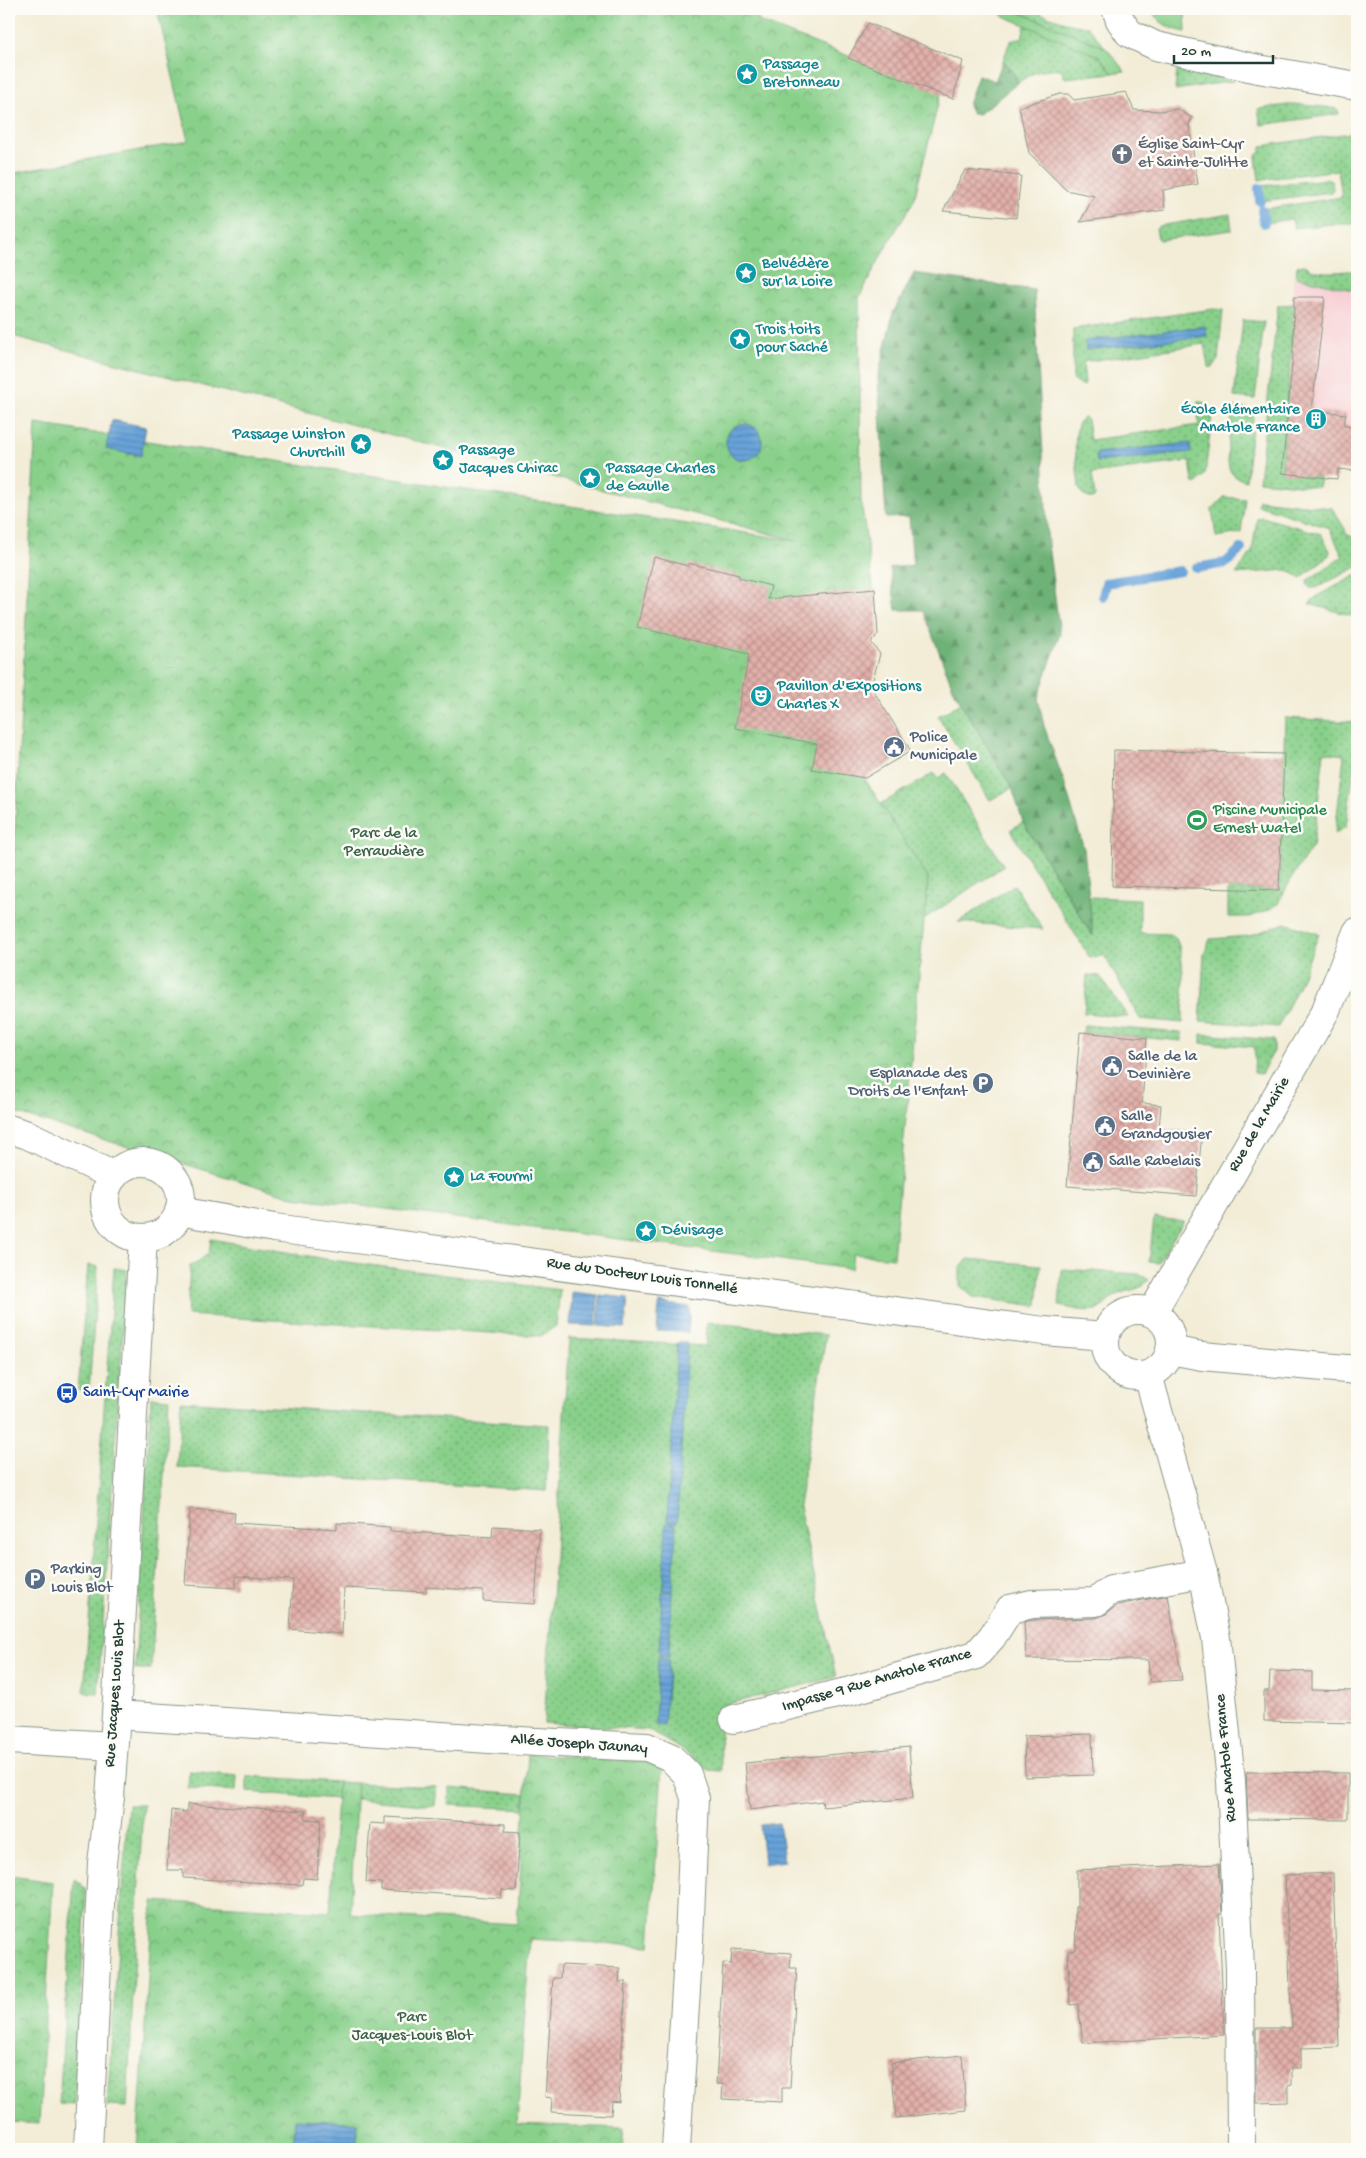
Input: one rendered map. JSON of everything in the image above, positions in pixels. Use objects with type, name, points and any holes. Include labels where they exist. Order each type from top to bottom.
[{"type":"street","points":[[1116,9],[1128,33],[1156,46],[1249,67],[1357,86]]},
{"type":"street","name":"Rue de la Mairie","points":[[1152,1313],[1326,1010],[1357,932]]},
{"type":"street","points":[[9,1129],[114,1176]]},
{"type":"street","points":[[141,1162],[154,1164],[164,1169],[173,1177],[179,1187],[180,1211],[166,1231],[155,1236],[143,1238],[130,1236],[118,1228],[110,1218],[106,1205],[106,1192],[119,1170],[141,1162]]},
{"type":"street","name":"Rue du Docteur Louis Tonnellé","points":[[180,1211],[274,1228],[575,1269],[1044,1331],[1105,1336]]},
{"type":"street","name":"Rue Jacques Louis Blot","points":[[88,2149],[102,1863],[110,1797],[116,1715],[143,1238]]},
{"type":"street","points":[[1142,1310],[1152,1313],[1163,1322],[1170,1335],[1170,1350],[1163,1365],[1148,1375],[1135,1376],[1121,1372],[1111,1362],[1105,1350],[1105,1336],[1109,1326],[1123,1314],[1142,1310]]},
{"type":"street","points":[[1170,1350],[1202,1356],[1357,1370]]},
{"type":"street","name":"Rue Anatole France","points":[[1148,1375],[1203,1573],[1213,1616],[1231,1781],[1240,1969],[1241,2149]]},
{"type":"street","name":"Impasse 9 Rue Anatole France","points":[[734,1719],[850,1691],[976,1655],[992,1637],[1010,1609],[1032,1604],[1096,1602],[1111,1590],[1203,1573]]},
{"type":"street","name":"Allée Joseph Jaunay","points":[[116,1715],[536,1742],[647,1747],[670,1758],[687,1774],[695,1798],[689,1941],[676,2149]]},
{"type":"street","points":[[9,1740],[113,1746]]},
{"type":"shaded area","points":[[1293,276],[1357,291],[1357,471],[1338,469],[1337,479],[1282,473],[1293,353]]},
{"type":"green space","name":"Parc de la Perraudière","points":[[157,9],[761,9],[758,21],[941,92],[914,200],[887,245],[859,298],[861,501],[873,586],[863,776],[928,878],[893,1258],[853,1254],[851,1269],[293,1197],[9,1111],[9,943],[36,424],[798,541],[9,335],[9,174],[188,141]]},
{"type":"green space","points":[[1005,9],[1011,9],[1106,48],[1125,71],[1113,73],[1099,56],[1001,15]]},
{"type":"green space","points":[[1011,9],[1027,9],[1074,25],[1087,26],[1106,48]]},
{"type":"green space","points":[[1151,9],[1185,9],[1186,32],[1165,25]]},
{"type":"green space","points":[[1025,25],[1099,56],[1113,73],[1066,78],[1063,76],[1062,69],[1049,70],[1033,73],[1018,83],[1011,68],[1003,61],[1010,41],[1022,38]]},
{"type":"green space","points":[[1003,61],[1011,68],[1018,83],[979,114],[972,113],[968,105],[978,75],[995,81]]},
{"type":"green space","points":[[1177,70],[1234,81],[1175,90]]},
{"type":"green space","points":[[1295,104],[1334,108],[1338,110],[1339,114],[1261,125],[1258,109]]},
{"type":"green space","points":[[1350,133],[1355,168],[1357,168],[1357,224],[1333,224],[1294,228],[1292,219],[1266,223],[1264,209],[1342,197],[1338,170],[1259,180],[1256,156],[1261,152],[1261,146]]},
{"type":"green space","points":[[1329,179],[1332,181],[1333,189],[1331,192],[1262,201],[1261,186]]},
{"type":"green space","points":[[1230,214],[1232,230],[1160,240],[1158,238],[1156,229],[1159,226]]},
{"type":"green space","points":[[1305,265],[1311,269],[1324,272],[1357,271],[1357,291],[1296,277],[1297,266]]},
{"type":"green space","points":[[914,273],[1034,290],[1048,545],[1060,634],[1038,698],[1044,726],[1064,782],[1084,849],[1093,936],[1023,822],[1012,788],[954,691],[923,610],[896,610],[890,568],[913,565],[909,517],[886,518],[878,377],[893,313]]},
{"type":"green space","points":[[1295,304],[1282,472],[1320,477],[1318,487],[1259,481],[1278,305]]},
{"type":"green space","points":[[1213,309],[1223,310],[1218,360],[1211,368],[1208,366],[1204,344],[1083,362],[1084,386],[1076,383],[1073,379],[1073,329]]},
{"type":"green space","points":[[1243,320],[1264,322],[1255,399],[1234,397]]},
{"type":"green space","points":[[1199,400],[1208,405],[1212,415],[1205,475],[1196,484],[1193,482],[1190,461],[1092,474],[1095,496],[1093,499],[1081,492],[1076,460],[1076,439],[1079,422],[1084,416],[1087,419],[1090,440],[1199,425],[1197,403]]},
{"type":"green space","points":[[1233,407],[1254,409],[1246,481],[1233,474],[1228,464]]},
{"type":"green space","points":[[1224,497],[1245,499],[1241,533],[1216,537],[1212,509]]},
{"type":"green space","points":[[1259,500],[1332,508],[1346,534],[1357,539],[1357,567],[1316,588],[1310,588],[1307,584],[1308,580],[1343,556],[1329,528],[1257,505]]},
{"type":"green space","points":[[1262,517],[1321,534],[1330,551],[1329,555],[1301,578],[1287,570],[1236,574],[1252,552],[1257,519]]},
{"type":"green space","points":[[1357,575],[1357,617],[1309,604],[1317,596]]},
{"type":"green space","points":[[961,703],[1012,788],[990,800],[938,716]]},
{"type":"green space","points":[[1285,718],[1357,722],[1357,747],[1346,827],[1335,833],[1344,755],[1324,752],[1313,846],[1277,905],[1250,917],[1228,917],[1228,889],[1279,890]]},
{"type":"green space","points":[[934,773],[938,778],[946,773],[1004,866],[924,919],[928,878],[881,804]]},
{"type":"green space","points":[[1023,822],[1092,935],[1089,897],[1140,899],[1140,933],[1170,934],[1175,938],[1182,959],[1183,1023],[1140,1019],[1104,955],[1090,958],[1010,830]]},
{"type":"green space","points":[[1014,885],[1043,929],[958,922]]},
{"type":"green space","points":[[1285,923],[1319,934],[1298,987],[1278,1027],[1200,1021],[1204,954],[1210,939],[1249,936]]},
{"type":"green space","points":[[1087,975],[1100,976],[1128,1017],[1084,1013]]},
{"type":"green space","points":[[1084,1025],[1182,1033],[1182,1041],[1083,1032]]},
{"type":"green space","points":[[1201,1034],[1274,1040],[1274,1051],[1261,1074],[1254,1073],[1255,1047],[1201,1043]]},
{"type":"green space","points":[[1154,1218],[1184,1221],[1158,1263],[1149,1262]]},
{"type":"green space","points":[[211,1239],[332,1260],[560,1290],[556,1326],[541,1336],[187,1315],[190,1265],[209,1253]]},
{"type":"green space","points":[[968,1259],[1041,1265],[1037,1306],[973,1297],[960,1286],[960,1268]]},
{"type":"green space","points":[[88,1265],[98,1267],[89,1391],[78,1390]]},
{"type":"green space","points":[[114,1268],[127,1270],[98,1693],[84,1692]]},
{"type":"green space","points":[[1062,1269],[1139,1274],[1149,1280],[1139,1288],[1118,1294],[1102,1307],[1092,1310],[1081,1310],[1059,1306]]},
{"type":"green space","points":[[707,1322],[826,1335],[799,1506],[836,1677],[720,1706],[721,1771],[708,1770],[684,1751],[648,1730],[544,1723],[569,1338],[706,1346]]},
{"type":"green space","points":[[151,1397],[169,1399],[151,1669],[135,1669]]},
{"type":"green space","points":[[181,1401],[549,1425],[546,1491],[177,1467]]},
{"type":"green space","name":"Parc Jacques-Louis Blot","points":[[528,1754],[647,1762],[662,1770],[650,1946],[530,1939],[517,2124],[624,2128],[622,2149],[356,2149],[358,2123],[295,2119],[293,2149],[137,2149],[153,1901],[330,1912],[338,1782],[357,1783],[350,1914],[517,1924]]},
{"type":"green space","points":[[189,1771],[237,1776],[236,1791],[188,1788]]},
{"type":"green space","points":[[247,1776],[338,1782],[337,1799],[247,1792]]},
{"type":"green space","points":[[357,1783],[437,1787],[435,1806],[356,1799]]},
{"type":"green space","points":[[449,1788],[525,1794],[525,1809],[448,1805]]},
{"type":"green space","points":[[128,1805],[143,1805],[127,2107],[107,2106]]},
{"type":"green space","points":[[11,1876],[53,1882],[39,2124],[9,2122],[9,1891]]},
{"type":"green space","points":[[74,1879],[86,1891],[75,2105],[59,2104]]},
{"type":"water","points":[[1205,326],[1207,336],[1086,350],[1085,341]]},
{"type":"water","points":[[112,420],[146,427],[141,456],[106,449]]},
{"type":"water","points":[[744,424],[751,425],[757,429],[761,435],[761,449],[757,455],[751,459],[744,460],[737,459],[731,455],[727,449],[726,442],[727,435],[731,429],[737,425]]},
{"type":"water","points":[[1190,443],[1191,452],[1097,462],[1096,453]]},
{"type":"water","points":[[572,1292],[598,1295],[596,1326],[570,1325]]},
{"type":"water","points":[[600,1295],[628,1298],[625,1328],[598,1326]]},
{"type":"water","points":[[659,1303],[690,1307],[688,1332],[657,1331]]},
{"type":"water","points":[[677,1343],[687,1343],[677,1522],[667,1521]]},
{"type":"water","points":[[666,1523],[676,1524],[673,1591],[663,1590]]},
{"type":"water","points":[[662,1592],[672,1592],[669,1657],[659,1657]]},
{"type":"water","points":[[658,1659],[669,1660],[664,1726],[655,1725]]},
{"type":"water","points":[[779,1823],[784,1861],[764,1864],[760,1825]]},
{"type":"water","points":[[295,2119],[358,2123],[356,2149],[293,2149]]},
{"type":"building","points":[[868,23],[963,61],[953,99],[848,58]]},
{"type":"building","name":"Église Saint-Cyr et Sainte-Julitte","points":[[1126,92],[1134,110],[1160,111],[1177,109],[1192,118],[1189,125],[1198,184],[1163,190],[1165,210],[1080,222],[1094,196],[1066,190],[1029,153],[1019,107],[1060,94],[1068,94],[1074,100]]},
{"type":"building","points":[[965,170],[1021,176],[1016,218],[943,211]]},
{"type":"building","name":"École élémentaire Anatole France","points":[[1294,297],[1325,297],[1312,410],[1346,414],[1344,425],[1357,426],[1357,471],[1338,469],[1337,479],[1282,473],[1293,353]]},
{"type":"building","points":[[654,557],[688,566],[688,563],[739,575],[739,578],[771,586],[768,599],[875,589],[878,635],[871,642],[880,654],[871,687],[911,751],[865,778],[812,769],[817,744],[735,728],[749,654],[637,627]]},
{"type":"building","name":"Piscine Municipale Ernest Watel","points":[[1114,750],[1284,754],[1279,890],[1112,886]]},
{"type":"building","points":[[1080,1032],[1147,1038],[1142,1103],[1161,1105],[1159,1129],[1202,1132],[1196,1196],[1067,1186]]},
{"type":"building","points":[[190,1509],[235,1512],[234,1523],[337,1529],[337,1523],[390,1527],[390,1531],[492,1537],[493,1526],[540,1529],[535,1604],[483,1601],[483,1591],[426,1587],[426,1592],[344,1588],[342,1634],[290,1629],[293,1580],[236,1576],[236,1588],[185,1585]]},
{"type":"building","points":[[1168,1595],[1182,1680],[1150,1682],[1148,1660],[1026,1659],[1024,1622],[1096,1618],[1106,1614],[1118,1605]]},
{"type":"building","points":[[1270,1671],[1312,1672],[1312,1690],[1357,1691],[1357,1723],[1264,1721],[1264,1691],[1269,1691]]},
{"type":"building","points":[[1092,1734],[1093,1775],[1025,1777],[1024,1736]]},
{"type":"building","points":[[909,1747],[913,1798],[823,1807],[822,1801],[750,1810],[745,1763]]},
{"type":"building","points":[[1246,1772],[1348,1773],[1348,1820],[1248,1819]]},
{"type":"building","points":[[187,1804],[306,1811],[305,1819],[321,1820],[317,1879],[303,1878],[302,1885],[183,1878],[183,1870],[167,1870],[171,1810],[187,1812]]},
{"type":"building","points":[[385,1817],[505,1824],[505,1831],[520,1832],[516,1891],[502,1890],[501,1898],[381,1890],[381,1883],[366,1882],[370,1823],[385,1824]]},
{"type":"building","points":[[1219,1864],[1222,1914],[1219,1914],[1224,2035],[1083,2043],[1078,2004],[1070,2005],[1068,1951],[1076,1950],[1075,1907],[1077,1907],[1077,1870]]},
{"type":"building","points":[[1333,1873],[1339,2047],[1301,2048],[1301,2068],[1292,2068],[1292,2084],[1288,2085],[1288,2102],[1256,2103],[1256,2028],[1292,2028],[1285,1875]]},
{"type":"building","points":[[732,1949],[791,1953],[790,1968],[797,1968],[790,2088],[782,2088],[782,2102],[722,2099],[723,2084],[716,2084],[723,1963],[731,1964]]},
{"type":"building","points":[[561,1965],[620,1968],[619,1982],[626,1982],[619,2102],[612,2101],[611,2115],[551,2112],[552,2098],[545,2097],[553,1978],[560,1978]]},
{"type":"building","points":[[962,2055],[966,2110],[896,2118],[891,2063]]},
{"type":"waterway","points":[[1259,188],[1260,201]]},
{"type":"waterway","points":[[1262,210],[1264,223]]},
{"type":"waterway","points":[[1196,568],[1226,563],[1241,549]]},
{"type":"waterway","points":[[1103,596],[1106,583],[1180,571]]},
{"type":"place","name":"Passage Bretonneau","points":[[747,74]]},
{"type":"place","name":"Église Saint-Cyr et Sainte-Julitte","points":[[1122,154]]},
{"type":"place","name":"Belvédère sur la Loire","points":[[746,273]]},
{"type":"place","name":"Trois toits pour Saché","points":[[740,339]]},
{"type":"place","name":"École élémentaire Anatole France","points":[[1316,419]]},
{"type":"place","name":"Passage Winston Churchill","points":[[361,444]]},
{"type":"place","name":"Passage Jacques Chirac","points":[[443,460]]},
{"type":"place","name":"Passage Charles de Gaulle","points":[[590,478]]},
{"type":"place","name":"Pavillon d'Expositions Charles X","points":[[761,696]]},
{"type":"place","name":"Police Municipale","points":[[894,747]]},
{"type":"place","name":"Piscine Municipale Ernest Watel","points":[[1197,820]]},
{"type":"place","name":"Salle de la Devinière","points":[[1112,1066]]},
{"type":"place","name":"Esplanade des Droits de l'Enfant","points":[[983,1083]]},
{"type":"place","name":"Salle Grandgousier","points":[[1105,1126]]},
{"type":"place","name":"Salle Rabelais","points":[[1093,1162]]},
{"type":"place","name":"La Fourmi","points":[[454,1177]]},
{"type":"place","name":"Dévisage","points":[[646,1231]]},
{"type":"place","name":"Saint-Cyr Mairie","points":[[67,1393]]},
{"type":"place","name":"Parking Louis Blot","points":[[35,1579]]}]
